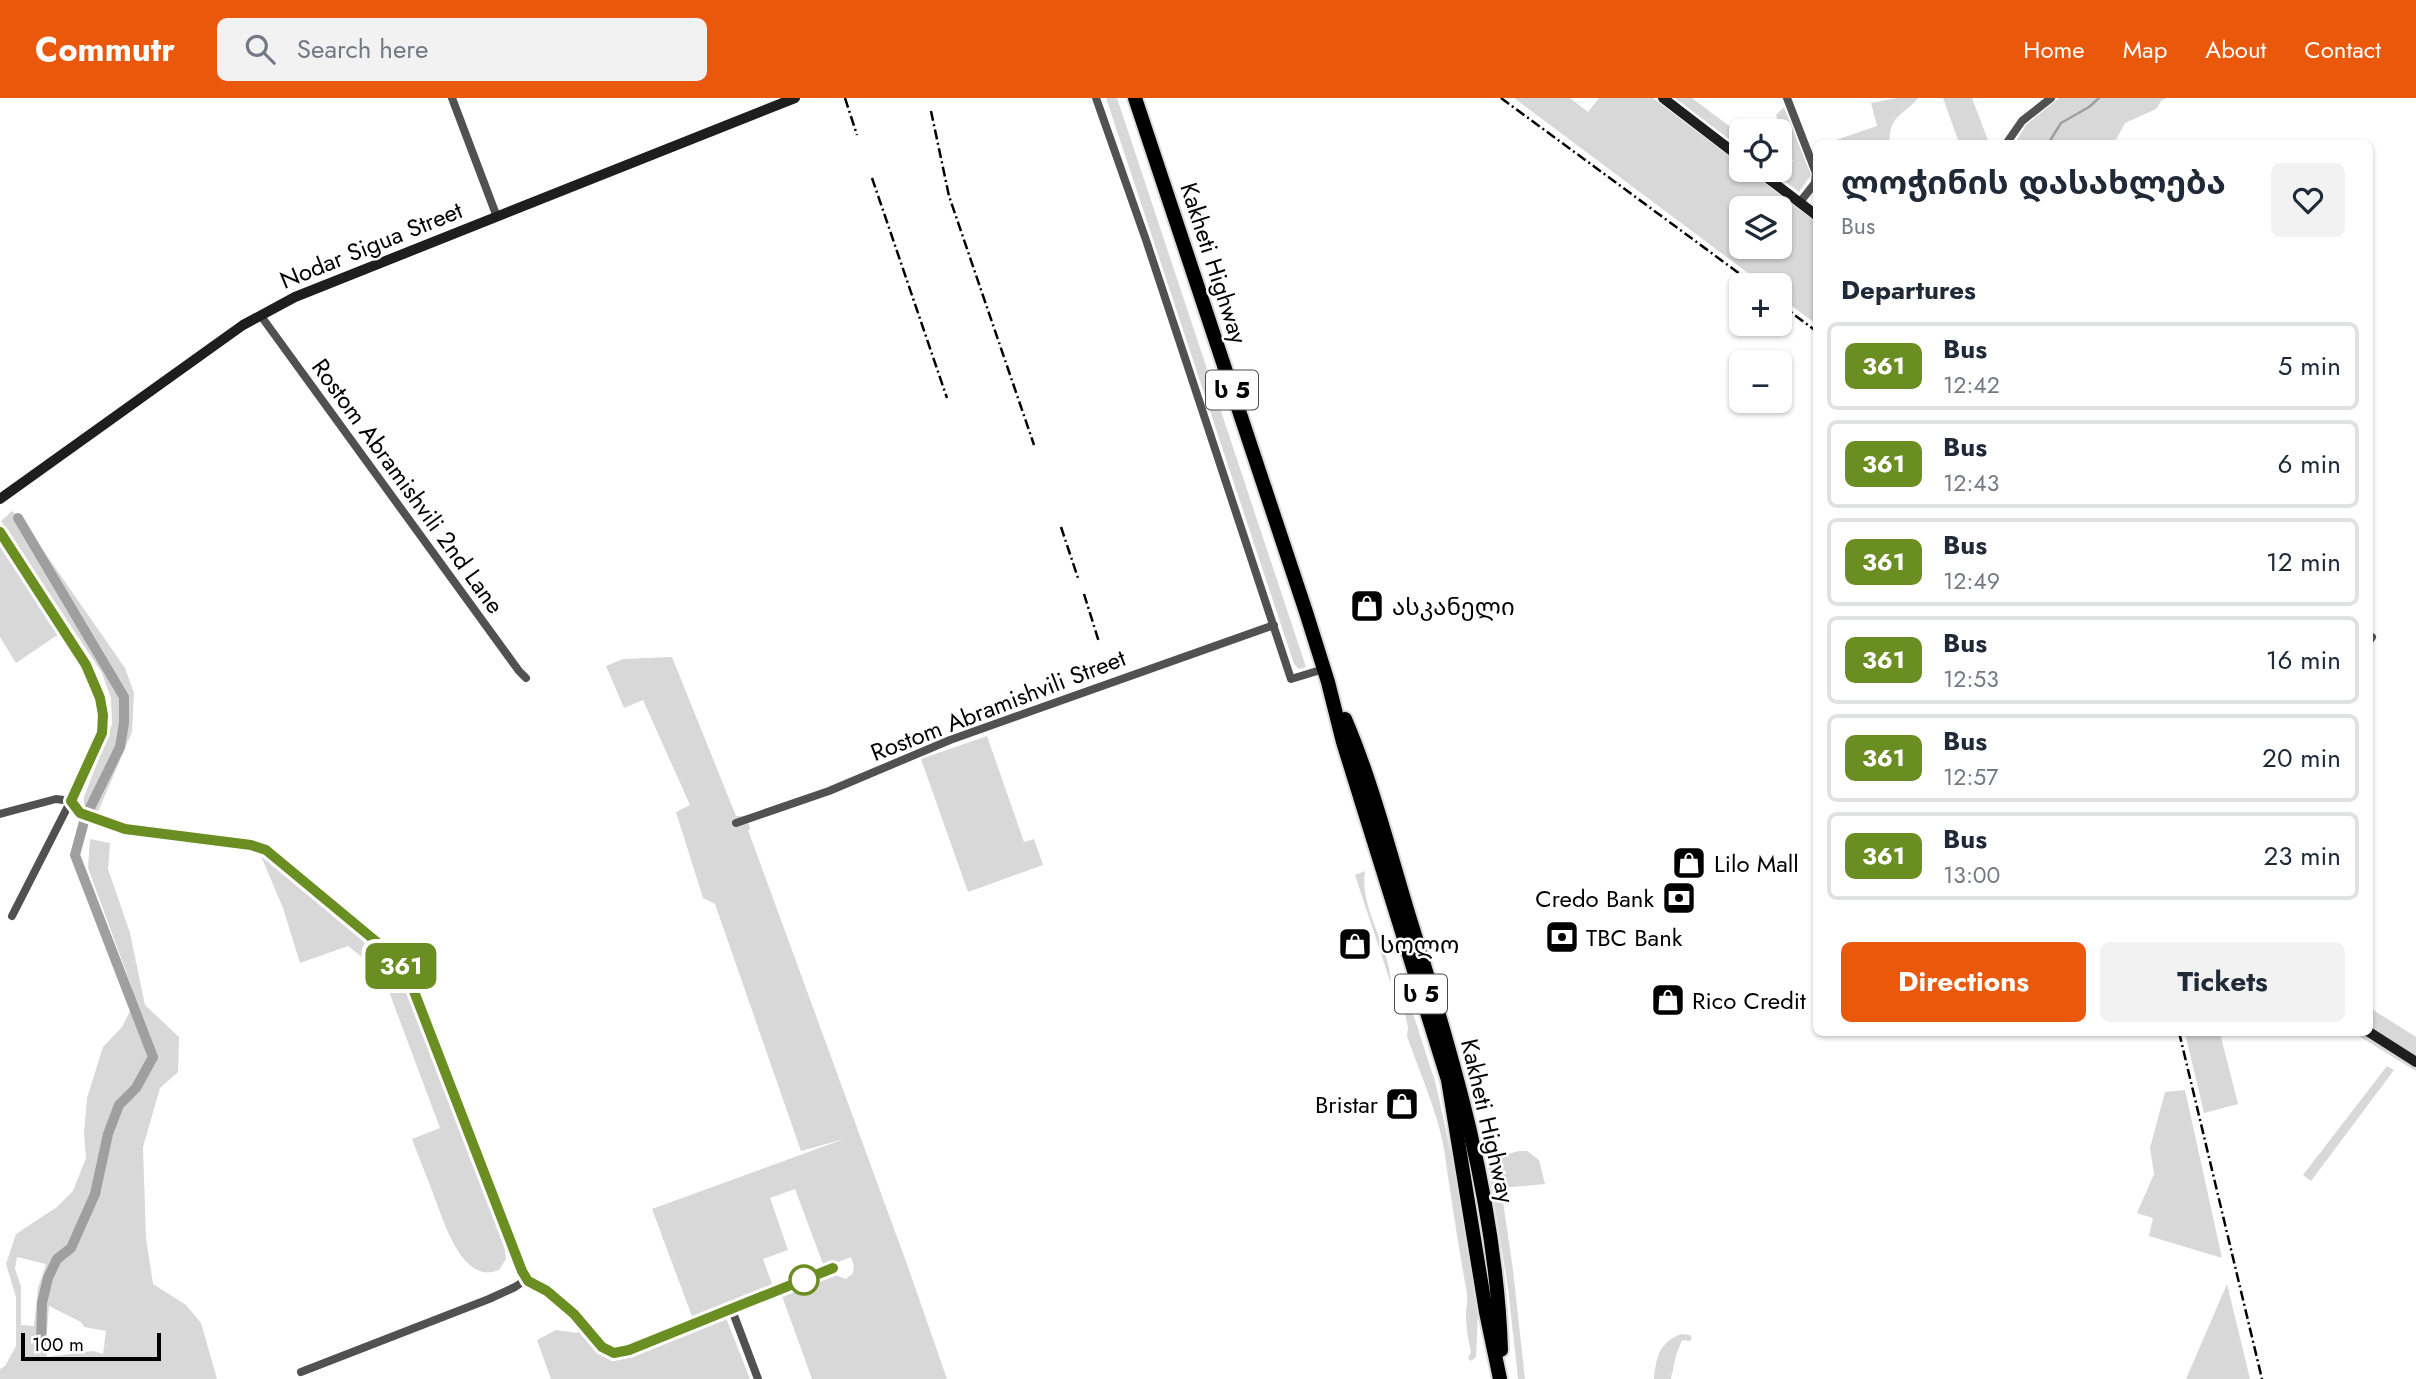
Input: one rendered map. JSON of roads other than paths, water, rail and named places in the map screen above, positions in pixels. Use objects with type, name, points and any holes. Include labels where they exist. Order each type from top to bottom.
[{"type":"highway","name":"Kakheti Highway","points":[[1135,98],[1326,675],[1353,740],[1453,1061],[1471,1131],[1497,1289],[1501,1379]]},
{"type":"street","points":[[452,98],[497,217]]},
{"type":"street","name":"Nodar Sigua Street","points":[[0,499],[243,325],[295,297],[795,98]]},
{"type":"street","points":[[1096,98],[1291,679],[1326,675]]},
{"type":"street","points":[[1663,98],[1729,149]]},
{"type":"street","points":[[1787,98],[1813,165]]},
{"type":"street","points":[[2009,140],[2022,121],[2051,98]]},
{"type":"street","points":[[1773,182],[1813,213]]},
{"type":"street","points":[[1800,202],[1813,186]]},
{"type":"street","name":"Rostom Abramishvili 2nd Lane","points":[[261,316],[526,678]]},
{"type":"street","points":[[0,532],[86,665],[100,698],[103,715],[102,733],[71,801],[12,916]]},
{"type":"street","name":"Rostom Abramishvili Street","points":[[736,823],[829,790],[950,740],[1274,625]]},
{"type":"street","points":[[0,814],[57,799],[71,801],[80,813],[125,829],[251,845],[266,850],[396,958],[410,981],[522,1271],[527,1279],[547,1291],[574,1314],[602,1347],[614,1353],[629,1350],[833,1268]]},
{"type":"street","points":[[2373,1035],[2416,1062]]},
{"type":"street","points":[[301,1372],[489,1299],[527,1279]]},
{"type":"street","points":[[732,1310],[758,1379]]},
{"type":"waterway","points":[[2050,140],[2061,123],[2099,98]]},
{"type":"waterway","points":[[18,518],[124,697],[120,747],[85,818],[75,855],[153,1057],[136,1088],[119,1105],[108,1134],[95,1194],[71,1248],[57,1259],[48,1278],[42,1303],[41,1345]]},
{"type":"railway","points":[[845,98],[857,135]]},
{"type":"railway","points":[[1501,98],[1739,273]]},
{"type":"railway","points":[[931,111],[949,196],[1034,445]]},
{"type":"railway","points":[[872,178],[947,398]]},
{"type":"railway","points":[[1792,313],[1813,329]]},
{"type":"railway","points":[[1061,527],[1078,578]]},
{"type":"railway","points":[[1084,594],[1099,642]]},
{"type":"railway","points":[[2180,1036],[2262,1379]]},
{"type":"place","name":"ასკანელი","points":[[1367,606]]},
{"type":"place","name":"Lilo Mall","points":[[1689,863]]},
{"type":"place","name":"Credo Bank","points":[[1679,898]]},
{"type":"place","name":"TBC Bank","points":[[1562,937]]},
{"type":"place","name":"სოლო","points":[[1355,944]]},
{"type":"place","name":"Rico Credit","points":[[1668,1000]]},
{"type":"place","name":"Bristar","points":[[1402,1104]]}]
